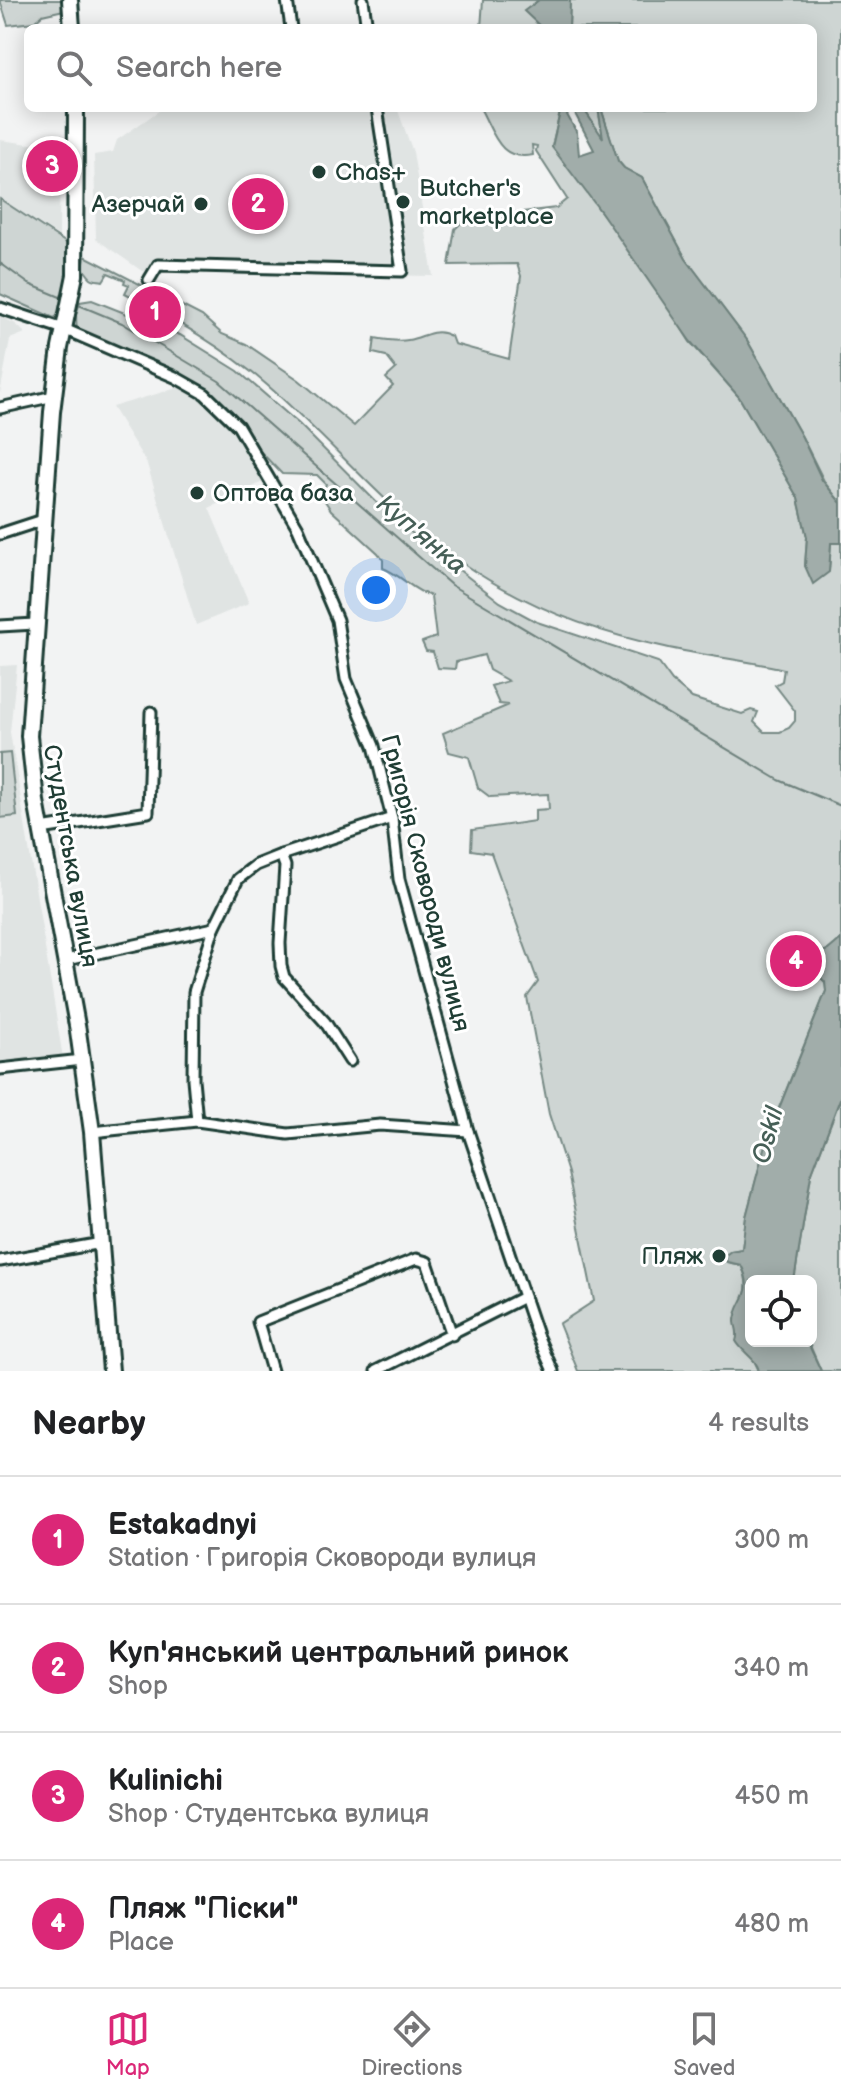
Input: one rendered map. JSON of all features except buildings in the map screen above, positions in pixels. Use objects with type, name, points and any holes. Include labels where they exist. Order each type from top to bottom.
[{"type":"main road","points":[[70,0],[72,24]]},
{"type":"main road","name":"Студентська вулиця","points":[[76,112],[77,220],[71,302],[54,396],[29,736],[41,829],[66,960],[92,1132],[111,1371]]},
{"type":"street","points":[[287,0],[290,24]]},
{"type":"street","points":[[363,0],[366,24]]},
{"type":"street","points":[[149,280],[158,265],[402,271],[378,112]]},
{"type":"street","name":"Григорія Сковороди вулиця","points":[[0,308],[64,329],[205,394],[238,426],[298,528],[337,620],[346,679],[374,746],[392,818],[399,879],[468,1131],[524,1297],[553,1371]]},
{"type":"street","points":[[0,408],[54,396]]},
{"type":"street","points":[[0,534],[43,520]]},
{"type":"street","points":[[0,626],[35,624]]},
{"type":"street","points":[[41,829],[148,812],[151,712]]},
{"type":"street","points":[[197,1121],[193,1079],[194,992],[214,928],[238,879],[256,865],[281,855],[392,818]]},
{"type":"street","points":[[281,855],[285,866],[280,943],[284,977],[325,1022],[350,1061]]},
{"type":"street","points":[[66,960],[214,928]]},
{"type":"street","points":[[0,1069],[82,1060]]},
{"type":"street","points":[[92,1132],[197,1121],[288,1134],[380,1125],[468,1131]]},
{"type":"street","points":[[0,1261],[102,1243]]},
{"type":"street","points":[[272,1371],[258,1322],[416,1259],[427,1262],[452,1335]]},
{"type":"street","points":[[376,1371],[524,1297]]},
{"type":"shaded area","points":[[0,0],[63,0],[64,10],[42,15],[34,22],[8,25]]},
{"type":"shaded area","points":[[483,0],[539,0],[525,11],[538,24],[481,24]]},
{"type":"shaded area","points":[[539,0],[570,0],[569,24],[538,24],[524,11]]},
{"type":"shaded area","points":[[570,0],[841,0],[841,503],[825,483],[747,340],[686,259],[642,178],[618,161],[602,112],[817,112],[817,24],[569,24]]},
{"type":"shaded area","points":[[157,112],[398,112],[413,152],[433,276],[142,271],[96,239],[94,155],[113,152],[117,140]]},
{"type":"shaded area","points":[[482,112],[560,112],[552,147],[594,196],[598,208],[641,264],[690,342],[739,397],[798,498],[807,537],[805,566],[829,571],[831,543],[841,543],[841,942],[813,955],[811,967],[825,982],[826,991],[768,1135],[746,1217],[742,1249],[731,1251],[727,1262],[741,1265],[744,1273],[745,1296],[735,1320],[745,1347],[759,1371],[578,1371],[559,1324],[594,1301],[568,1173],[549,1114],[527,997],[538,982],[491,853],[471,850],[472,830],[535,821],[535,810],[549,809],[548,794],[490,797],[478,788],[469,757],[449,752],[443,733],[509,705],[499,704],[491,686],[508,681],[489,670],[484,655],[456,662],[455,669],[438,668],[433,652],[426,651],[422,642],[436,637],[431,596],[383,568],[383,560],[378,553],[331,510],[321,495],[326,484],[317,475],[282,474],[205,394],[77,335],[76,315],[80,302],[92,300],[180,335],[238,371],[299,424],[389,515],[500,602],[537,622],[658,662],[672,681],[692,698],[742,714],[751,710],[758,712],[754,722],[764,732],[780,732],[789,728],[795,721],[795,711],[775,685],[782,681],[784,669],[680,650],[611,633],[532,603],[482,576],[408,520],[250,371],[199,335],[125,293],[129,285],[124,283],[125,280],[108,273],[103,281],[94,279],[83,268],[85,256],[202,316],[222,334],[246,344],[299,380],[354,426],[393,386],[386,378],[396,369],[386,356],[373,353],[375,338],[404,341],[440,332],[451,336],[454,344],[509,359],[521,276],[517,264],[449,265],[455,229],[462,222],[497,220],[514,213],[556,208],[567,199],[536,151],[537,146],[532,145],[533,155],[522,156],[512,154],[499,144]]},
{"type":"shaded area","points":[[560,112],[566,112],[577,133],[579,155],[594,150],[574,112],[586,112],[603,138],[599,112],[602,112],[618,161],[642,178],[686,259],[747,340],[802,437],[822,480],[841,503],[841,543],[831,543],[829,572],[813,584],[805,566],[807,537],[798,498],[739,397],[690,341],[552,147]]},
{"type":"shaded area","points":[[586,112],[599,112],[604,140]]},
{"type":"shaded area","points":[[0,140],[60,148],[59,236],[0,198]]},
{"type":"shaded area","points":[[0,199],[71,246],[63,312],[54,318],[0,294]]},
{"type":"shaded area","points":[[0,316],[25,333],[10,339],[0,394]]},
{"type":"shaded area","name":"Оптова база","points":[[187,385],[238,426],[269,479],[209,508],[249,603],[196,625],[147,464],[112,407]]},
{"type":"shaded area","points":[[17,665],[10,732],[63,1058],[0,1063],[0,666]]},
{"type":"shaded area","points":[[10,753],[17,816],[0,818],[0,754]]},
{"type":"shaded area","points":[[841,939],[841,1096],[811,1175],[795,1275],[745,1275],[741,1265],[727,1262],[724,1256],[742,1249],[746,1217],[766,1141],[826,991],[825,982],[810,967],[813,955],[828,950]]},
{"type":"shaded area","points":[[841,1097],[841,1371],[821,1371],[811,1347],[817,1347],[817,1275],[795,1275],[811,1175]]},
{"type":"shaded area","points":[[745,1292],[745,1347],[810,1347],[821,1371],[759,1371],[736,1341],[736,1314]]},
{"type":"waterway","name":"Куп'янка","points":[[0,263],[29,284],[65,299]]},
{"type":"waterway","name":"Куп'янка","points":[[74,303],[122,323],[219,381],[451,585],[779,780],[841,806]]},
{"type":"place","name":"Kulinichi","points":[[52,166]]},
{"type":"place","name":"Chas+","points":[[319,172]]},
{"type":"place","name":"Butcher's marketplace","points":[[403,202]]},
{"type":"place","name":"Азерчай","points":[[201,204]]},
{"type":"place","name":"Куп'янський центральний ринок","points":[[258,204]]},
{"type":"place","name":"Estakadnyi","points":[[155,312]]},
{"type":"place","name":"Оптова база","points":[[197,493]]},
{"type":"place","name":"Пляж \"Піски\"","points":[[796,961]]},
{"type":"place","name":"Пляж","points":[[719,1256]]},
{"type":"water label","name":"Oskil","points":[[767,1135]]}]
